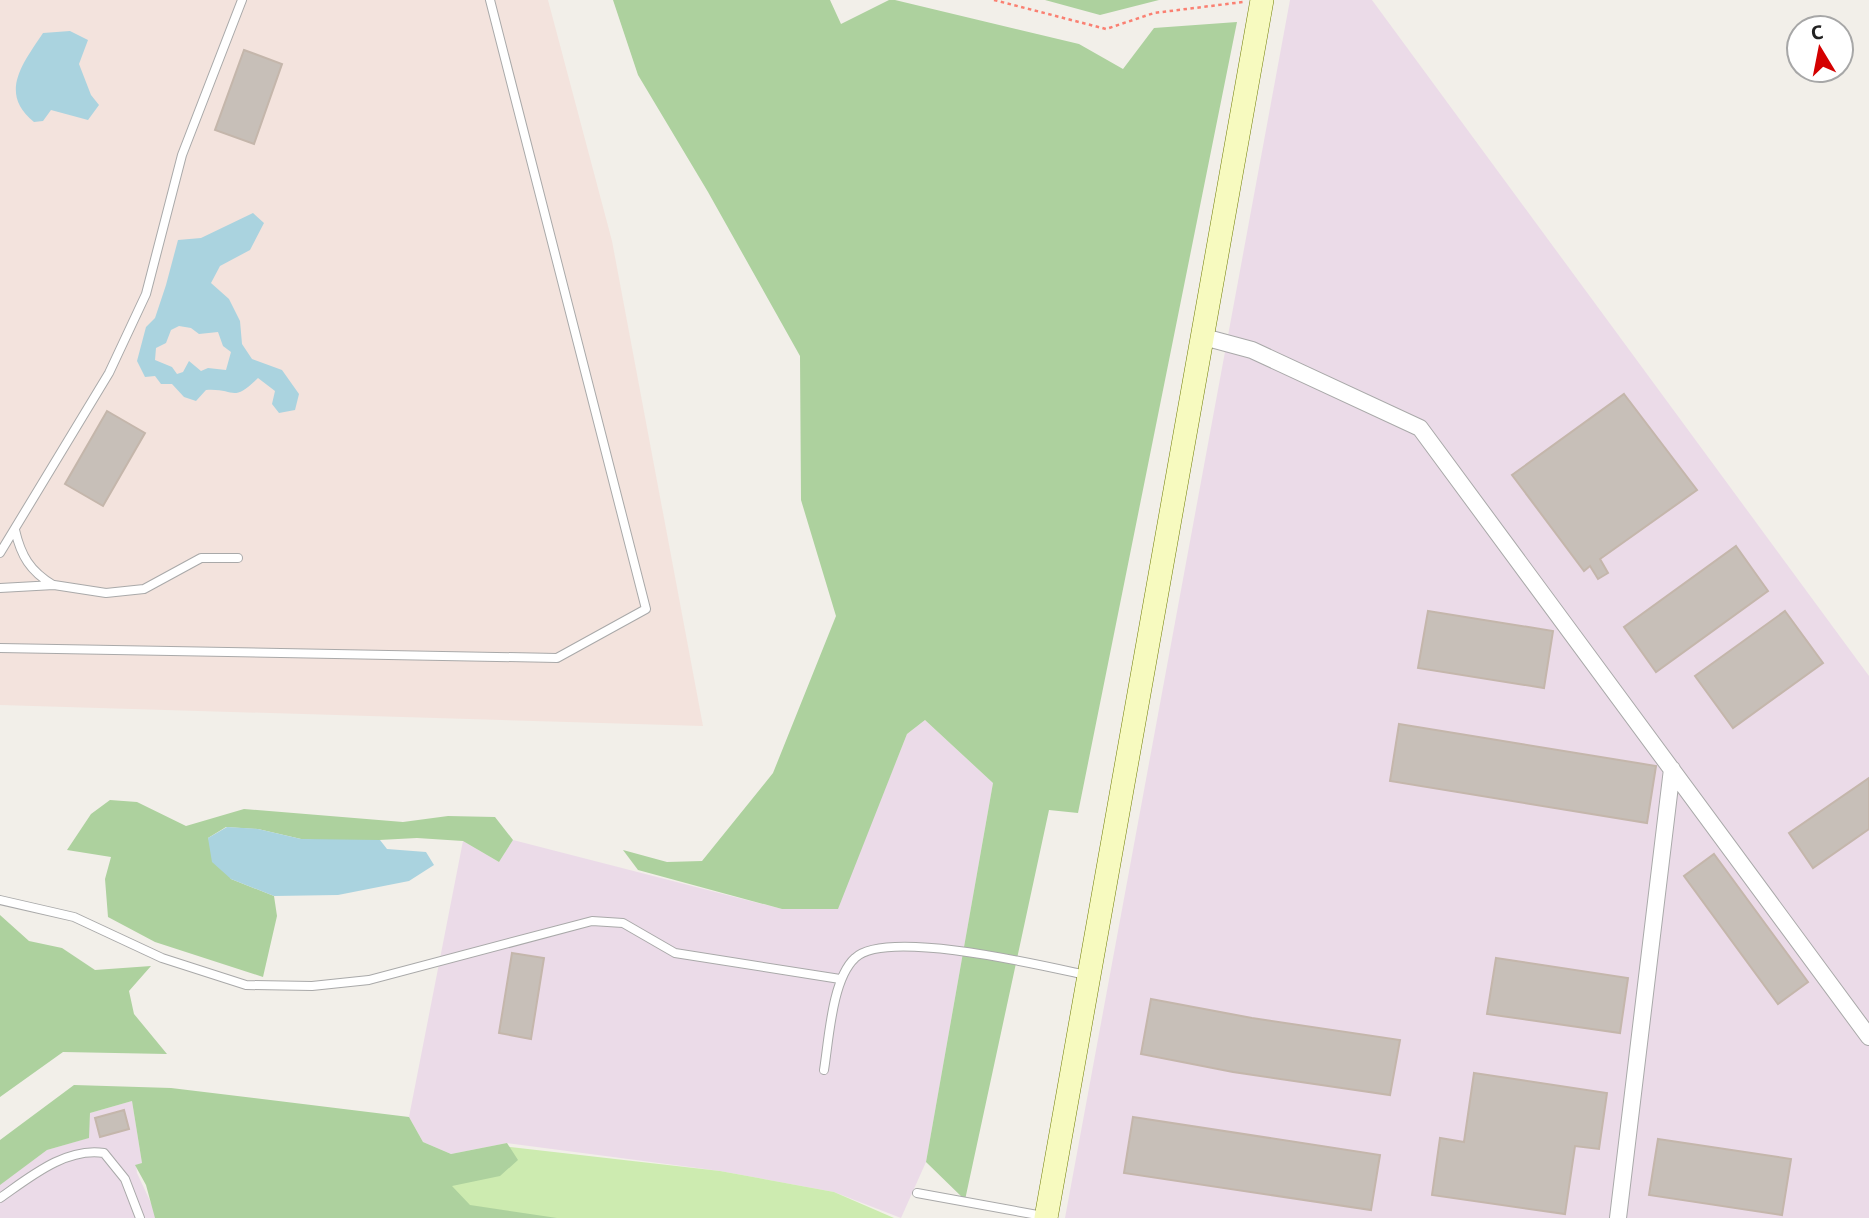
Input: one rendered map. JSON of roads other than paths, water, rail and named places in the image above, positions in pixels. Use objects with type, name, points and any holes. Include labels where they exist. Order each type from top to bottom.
[{"type":"main road","points":[[1046,1217],[1200,336],[1262,0]]},
{"type":"street","points":[[1200,336],[1252,350],[1419,428],[1869,1037]]},
{"type":"street","points":[[1618,1218],[1671,769]]},
{"type":"lane","points":[[0,553],[109,373],[146,294],[182,155],[242,0]]},
{"type":"lane","points":[[0,648],[557,658],[646,609],[490,0]]},
{"type":"lane","points":[[15,530],[20,552],[36,574],[54,585]]},
{"type":"lane","points":[[0,588],[54,585],[106,593],[144,589],[201,558],[238,558]]},
{"type":"lane","points":[[0,900],[74,917],[162,958],[246,985],[312,986],[369,980],[592,921],[623,923],[675,953],[840,979]]},
{"type":"lane","points":[[824,1070],[840,979],[856,956],[882,947],[971,951],[1087,975]]},
{"type":"lane","points":[[0,1198],[41,1169],[86,1150],[104,1153],[125,1179],[140,1218]]},
{"type":"lane","points":[[917,1193],[1046,1217]]},
{"type":"water","points":[[70,31],[88,40],[79,64],[91,95],[99,105],[88,120],[51,110],[43,121],[34,122],[18,101],[16,90],[21,69],[43,33]]},
{"type":"water","points":[[253,213],[264,223],[250,250],[220,266],[211,283],[229,299],[240,321],[242,344],[252,359],[282,370],[299,394],[295,410],[279,413],[272,404],[275,391],[258,378],[238,393],[206,390],[196,401],[184,397],[172,384],[161,384],[155,376],[145,377],[137,361],[146,327],[155,318],[178,240],[201,238]],"holes":[[[179,326],[191,328],[199,334],[218,332],[223,346],[231,352],[226,370],[208,368],[201,371],[189,361],[183,372],[177,374],[172,367],[155,360],[156,348],[166,343],[171,330]]]},
{"type":"water","points":[[227,827],[258,829],[301,839],[380,840],[387,849],[426,852],[434,865],[409,881],[338,895],[274,896],[231,879],[212,862],[208,838]]}]
